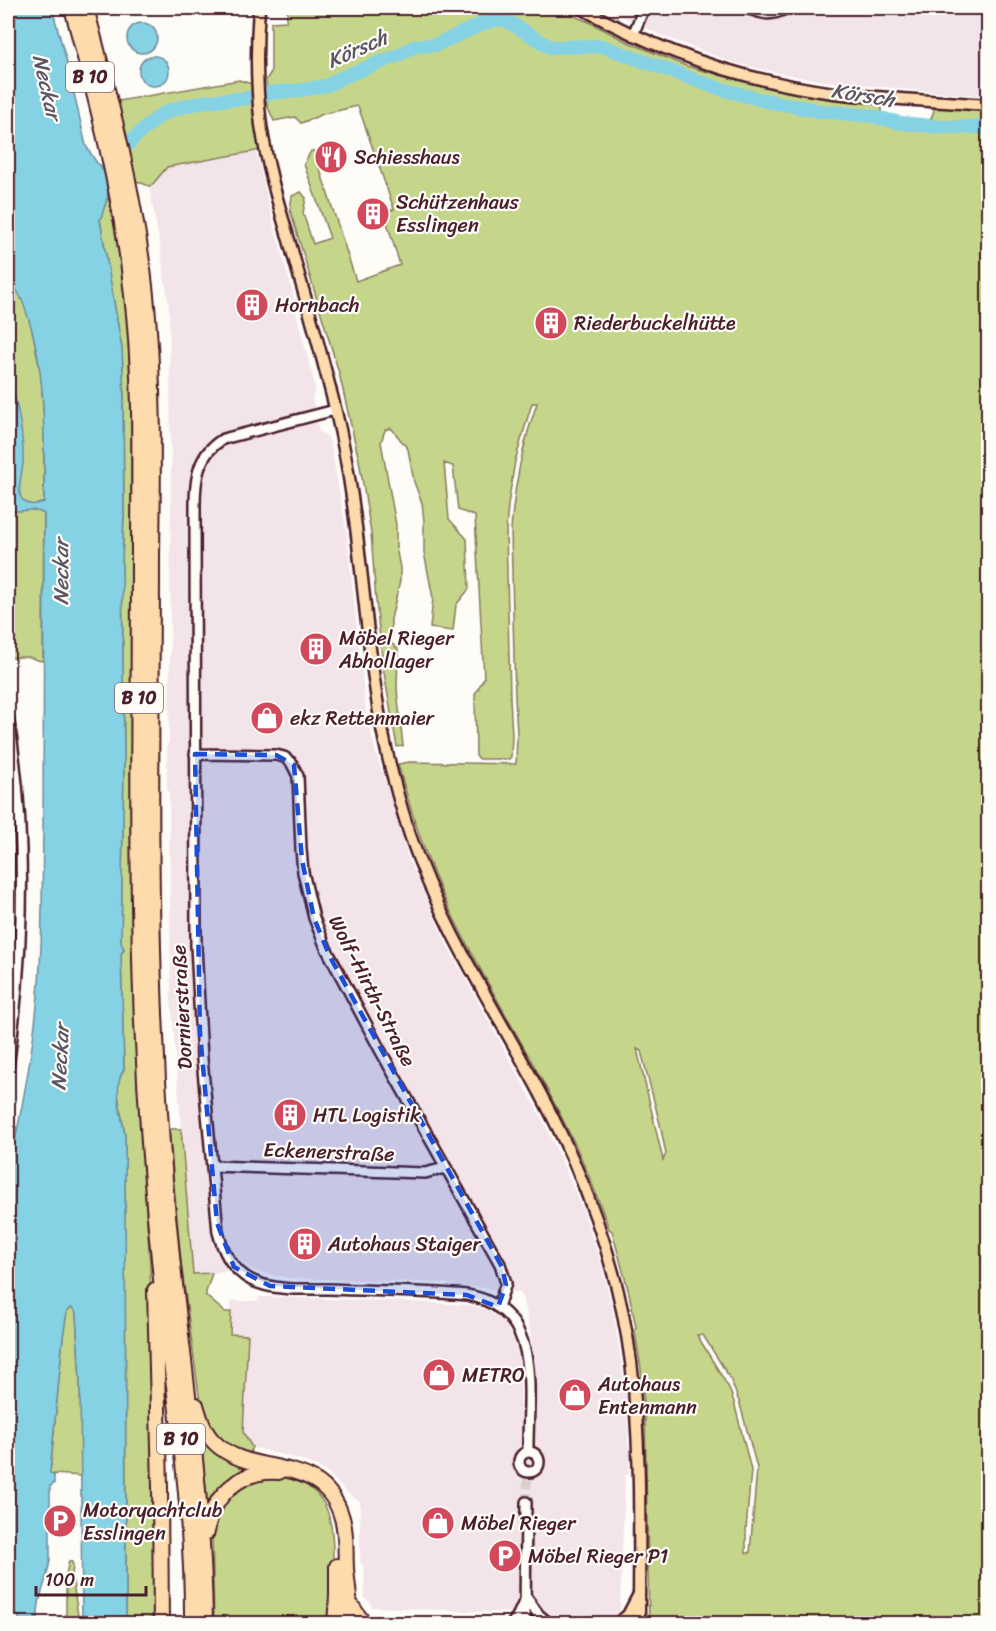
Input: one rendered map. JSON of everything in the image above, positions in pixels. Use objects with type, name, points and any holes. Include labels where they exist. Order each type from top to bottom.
[{"type":"highway","name":"B 10","points":[[72,8],[116,189],[131,287],[138,380],[140,948],[144,1080],[159,1256],[185,1482],[192,1623]]},
{"type":"highway","name":"B 10","points":[[86,8],[126,173],[141,256],[150,345],[153,442],[154,1009],[167,1206],[199,1483],[205,1623]]},
{"type":"highway","points":[[159,1256],[155,1303],[161,1623]]},
{"type":"highway","points":[[186,1375],[201,1422],[209,1436],[219,1446],[243,1459],[307,1476],[330,1494],[340,1510],[345,1528],[349,1623]]},
{"type":"highway","points":[[204,1560],[210,1518],[218,1500],[230,1488],[243,1478],[257,1473],[275,1472],[300,1478],[318,1492],[332,1510],[334,1517],[337,1537],[335,1623]]},
{"type":"highway","points":[[348,1599],[356,1614],[366,1623]]},
{"type":"main road","points":[[259,8],[257,80],[265,149],[345,454],[354,505],[380,714],[392,773],[419,861],[451,932],[541,1096],[573,1160],[597,1221],[613,1272],[625,1327],[634,1391],[639,1466],[639,1623]]},
{"type":"main road","points":[[581,8],[660,47],[750,77],[844,94],[988,105]]},
{"type":"main road","points":[[617,1623],[628,1615],[639,1593]]},
{"type":"street","points":[[633,35],[644,8]]},
{"type":"street","points":[[746,8],[761,14],[777,13],[787,8]]},
{"type":"street","name":"Dornierstraße","points":[[335,410],[224,439],[207,453],[198,467],[195,489],[196,969],[217,1223],[220,1239],[234,1267],[252,1281],[263,1285],[467,1294],[486,1300],[498,1307],[513,1321],[526,1349],[529,1376],[528,1452]]},
{"type":"street","points":[[8,716],[16,778],[21,866],[19,966],[8,1068]]},
{"type":"street","name":"Wolf-Hirth-Straße","points":[[195,754],[276,755],[288,759],[294,765],[298,782],[303,872],[322,940],[352,1000],[502,1267],[506,1285],[498,1307]]},
{"type":"street","name":"Eckenerstraße","points":[[212,1166],[425,1173],[445,1168]]},
{"type":"street","points":[[525,1623],[526,1502]]},
{"type":"street","points":[[512,1623],[526,1597]]},
{"type":"street","points":[[526,1597],[539,1616],[550,1623]]},
{"type":"highlighted area","points":[[195,754],[276,755],[294,765],[302,860],[314,918],[330,957],[502,1267],[506,1285],[498,1307],[467,1295],[270,1286],[234,1267],[217,1223],[200,1033]]},
{"type":"shaded area","points":[[606,8],[988,8],[988,96],[823,81],[779,73],[732,62],[689,46],[656,33]]},
{"type":"shaded area","points":[[256,151],[314,382],[315,391],[312,398],[319,431],[328,437],[331,446],[346,529],[366,711],[376,754],[408,858],[446,943],[545,1124],[583,1210],[602,1267],[613,1312],[627,1399],[630,1451],[629,1474],[625,1475],[620,1608],[618,1614],[613,1617],[371,1607],[370,1602],[365,1598],[364,1568],[360,1561],[360,1501],[346,1492],[319,1467],[252,1447],[243,1432],[248,1335],[230,1334],[231,1301],[258,1301],[259,1297],[273,1297],[393,1301],[471,1305],[487,1310],[501,1320],[515,1341],[520,1361],[521,1442],[535,1444],[534,1357],[521,1293],[457,1287],[447,1283],[288,1278],[258,1272],[239,1260],[225,1272],[193,1275],[171,998],[169,791],[167,790],[171,459],[169,308],[149,186],[167,167]]},
{"type":"shaded area","points":[[8,741],[15,822],[13,827],[15,893],[8,1022]]},
{"type":"green space","points":[[288,8],[561,8],[628,42],[686,66],[772,89],[823,98],[882,104],[882,116],[930,122],[935,107],[988,112],[988,1623],[649,1623],[645,1415],[641,1369],[629,1293],[612,1231],[609,1229],[590,1178],[567,1128],[440,889],[420,836],[398,764],[409,762],[516,764],[511,530],[520,465],[537,403],[532,403],[515,461],[506,530],[512,735],[509,759],[480,759],[476,756],[475,694],[484,678],[475,516],[458,510],[453,466],[444,463],[449,519],[467,539],[469,589],[456,605],[453,631],[430,628],[433,598],[424,552],[422,503],[414,482],[408,449],[391,428],[385,430],[381,442],[396,525],[396,547],[400,568],[400,581],[391,619],[391,643],[398,649],[397,690],[403,746],[397,747],[383,667],[371,533],[359,460],[339,373],[290,210],[292,196],[301,192],[306,198],[303,213],[313,244],[330,238],[304,164],[311,151],[314,151],[356,281],[400,265],[384,213],[394,209],[358,106],[323,114],[301,123],[295,117],[274,121],[267,105],[266,80],[271,72],[271,22],[286,21]],"holes":[[[637,1049],[641,1051],[660,1124],[666,1154],[663,1160]],[[697,1335],[703,1335],[730,1378],[740,1404],[757,1468],[750,1553],[746,1553],[746,1530],[751,1470],[729,1388]]]},
{"type":"green space","points":[[239,80],[252,84],[254,111],[262,150],[167,167],[149,186],[136,181],[118,101]]},
{"type":"green space","points":[[8,175],[41,375],[44,421],[43,661],[30,657],[8,658]]},
{"type":"green space","points":[[108,196],[122,273],[131,403],[133,964],[137,1080],[150,1264],[154,1420],[155,1611],[147,1621],[135,1623],[126,1623],[125,1136],[117,1089],[124,1069],[121,954],[124,949],[121,943],[124,762],[122,561],[124,397],[122,349],[100,220]]},
{"type":"green space","points":[[8,1125],[18,1128],[8,1172]]},
{"type":"green space","points":[[169,1129],[181,1129],[193,1274],[212,1273],[206,1296],[225,1312],[231,1312],[230,1334],[248,1335],[243,1432],[252,1447],[248,1457],[218,1441],[201,1410],[181,1263]]},
{"type":"green space","points":[[71,1308],[76,1313],[82,1476],[54,1474],[54,1476],[50,1473],[63,1337],[67,1311]]},
{"type":"green space","points":[[200,1431],[266,1467],[208,1510]]},
{"type":"green space","points":[[278,1475],[308,1486],[324,1504],[329,1516],[333,1559],[329,1620],[327,1624],[231,1624],[230,1621],[214,1624],[212,1532],[215,1514],[240,1484]]},
{"type":"green space","points":[[69,1561],[73,1565],[72,1575],[79,1623],[66,1623],[66,1574]]},
{"type":"water","name":"Neckar","points":[[8,8],[52,8],[86,146],[101,166],[108,196],[100,220],[122,349],[124,762],[121,943],[124,949],[121,954],[124,1069],[120,1077],[118,1093],[125,1136],[126,1623],[82,1623],[80,1380],[76,1313],[71,1308],[67,1311],[63,1337],[50,1473],[54,1476],[54,1484],[50,1486],[50,1560],[40,1599],[38,1623],[19,1623],[17,1614],[14,1617],[14,1623],[8,1623],[8,1172],[31,1055],[40,968],[44,514],[34,510],[13,511],[8,509],[8,377],[15,397],[21,432],[23,464],[20,493],[28,504],[44,502],[44,450],[43,398],[36,347],[21,298],[8,274]]},
{"type":"water","points":[[142,23],[152,28],[157,38],[152,48],[142,53],[132,48],[127,38],[132,28]]},
{"type":"water","points":[[154,56],[165,60],[169,71],[165,82],[154,86],[143,82],[139,71],[143,60]]},
{"type":"waterway","name":"Körsch","points":[[95,195],[102,188],[115,159],[134,138],[164,113],[208,101],[249,98],[267,93],[297,91],[328,85],[415,46],[435,45],[498,19],[507,21],[550,47],[602,46],[714,87],[762,100],[820,111],[871,116],[901,123],[940,127],[988,127]]},
{"type":"tunnel","points":[[526,1502],[528,1472]]},
{"type":"place","name":"Schiesshaus","points":[[331,157]]},
{"type":"place","name":"Schützenhaus Esslingen","points":[[373,214]]},
{"type":"place","name":"Hornbach","points":[[252,305]]},
{"type":"place","name":"Riederbuckelhütte","points":[[551,323]]},
{"type":"place","name":"Möbel Rieger Abhollager","points":[[316,649]]},
{"type":"place","name":"ekz Rettenmaier","points":[[267,718]]},
{"type":"place","name":"HTL Logistik","points":[[290,1115]]},
{"type":"place","name":"Autohaus Staiger","points":[[305,1244]]},
{"type":"place","name":"METRO","points":[[439,1375]]},
{"type":"place","name":"Autohaus Entenmann","points":[[575,1395]]},
{"type":"place","name":"Motoryachtclub Esslingen","points":[[60,1521]]},
{"type":"place","name":"Möbel Rieger","points":[[438,1523]]},
{"type":"place","name":"Möbel Rieger P1","points":[[505,1556]]}]
